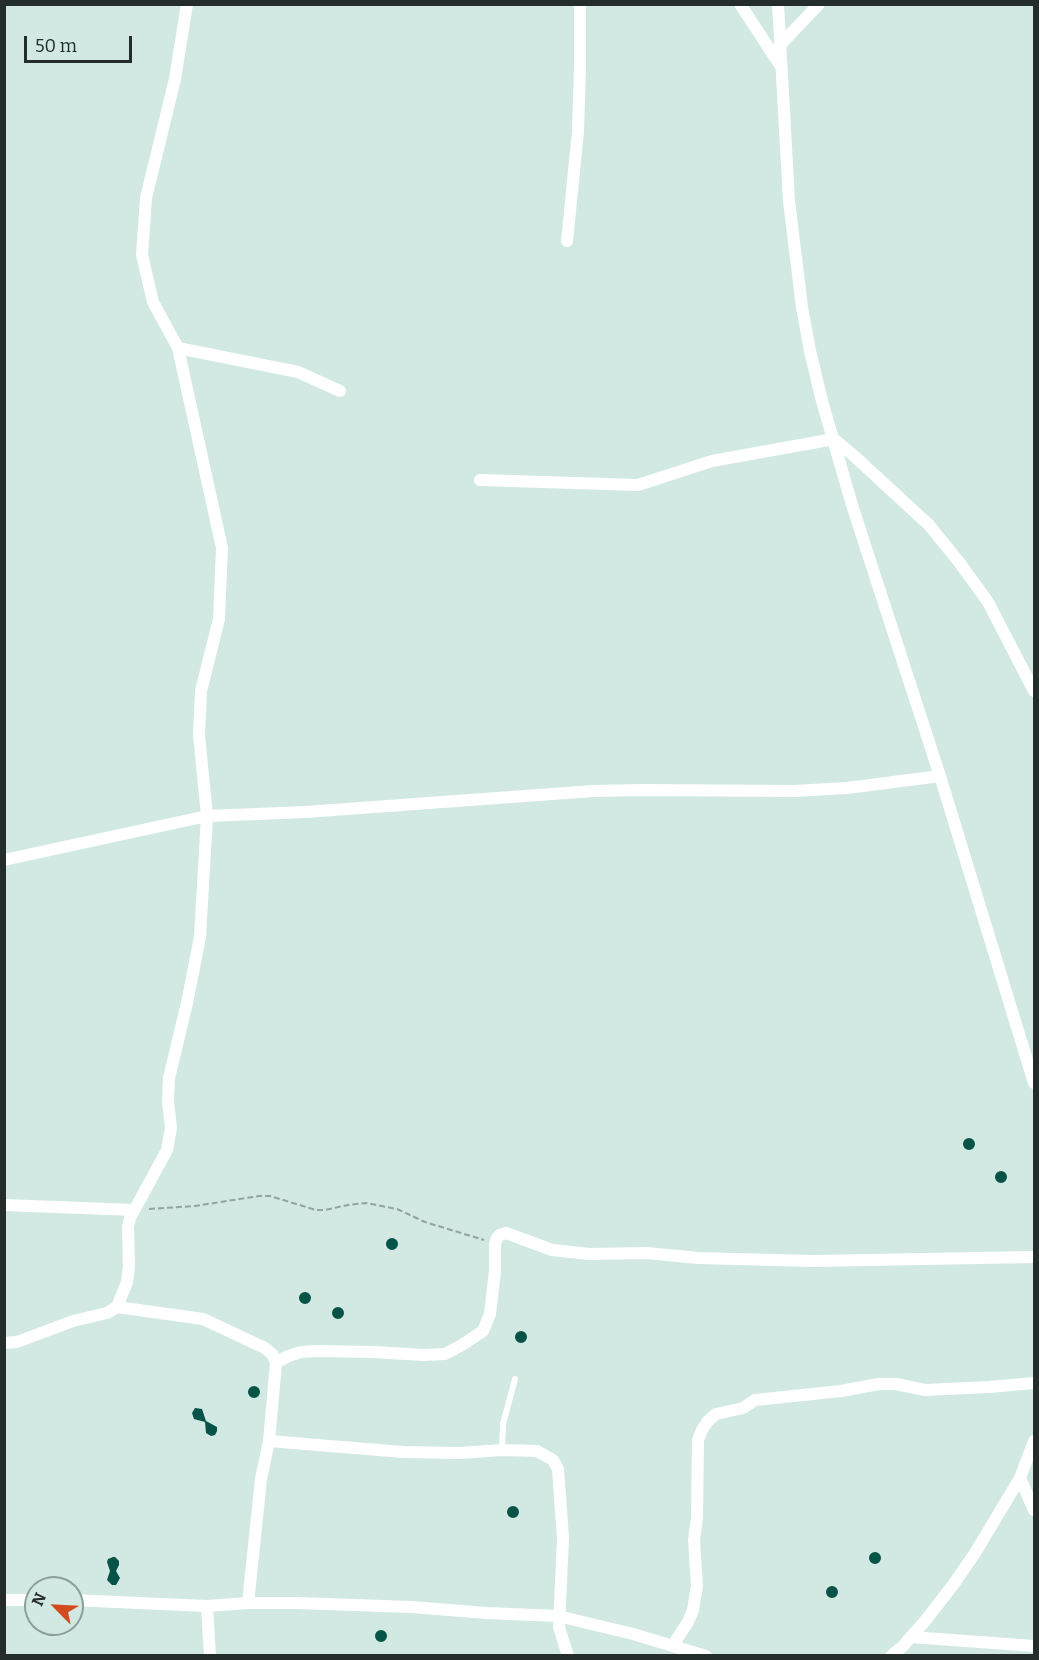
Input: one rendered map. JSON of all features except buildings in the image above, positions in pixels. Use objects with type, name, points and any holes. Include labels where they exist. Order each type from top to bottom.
[{"type":"street","points":[[4,1343],[17,1342],[73,1321],[107,1313],[117,1307],[127,1282],[128,1227],[134,1210],[167,1150],[171,1128],[168,1101],[169,1078],[200,937],[207,816],[199,735],[201,691],[219,620],[222,548],[178,348],[153,302],[142,255],[146,198],[175,79],[187,4]]},
{"type":"street","points":[[567,241],[578,130],[580,4]]},
{"type":"street","points":[[740,4],[781,66]]},
{"type":"street","points":[[778,4],[789,201],[802,307],[812,361],[852,505],[940,776],[1035,1083]]},
{"type":"street","points":[[780,45],[819,4]]},
{"type":"street","points":[[178,348],[297,372],[340,391]]},
{"type":"street","points":[[480,480],[639,485],[712,461],[834,439],[929,525],[959,562],[988,602],[1035,692]]},
{"type":"street","points":[[4,860],[207,816],[306,812],[593,791],[794,791],[847,788],[940,776]]},
{"type":"street","points":[[4,1205],[134,1210]]},
{"type":"street","points":[[276,1363],[300,1352],[423,1355],[445,1354],[462,1345],[483,1331],[490,1314],[495,1271],[495,1244],[500,1235],[506,1233],[552,1250],[589,1254],[648,1253],[698,1258],[813,1261],[1035,1257]]},
{"type":"street","points":[[117,1307],[203,1319],[265,1348],[273,1355],[276,1363],[248,1603]]},
{"type":"street","points":[[673,1645],[688,1623],[693,1610],[697,1586],[694,1540],[697,1518],[698,1440],[708,1421],[716,1414],[743,1408],[755,1400],[841,1391],[879,1384],[896,1384],[924,1390],[1035,1383]]},
{"type":"street","points":[[268,1441],[403,1452],[537,1451],[553,1460],[558,1469],[563,1538],[558,1616],[568,1656]]},
{"type":"street","points":[[891,1656],[905,1646],[953,1586],[1020,1478],[1035,1441]]},
{"type":"street","points":[[1020,1478],[1035,1510]]},
{"type":"street","points":[[4,1600],[24,1599]]},
{"type":"street","points":[[84,1601],[207,1606],[248,1603],[412,1607],[558,1616],[633,1634],[706,1656]]},
{"type":"street","points":[[207,1606],[210,1656]]},
{"type":"street","points":[[905,1646],[1035,1646]]},
{"type":"lane","points":[[502,1450],[503,1424],[515,1379]]},
{"type":"path","points":[[134,1210],[195,1206],[259,1196],[270,1196],[316,1210],[366,1203],[397,1209],[425,1222],[495,1244]]}]
